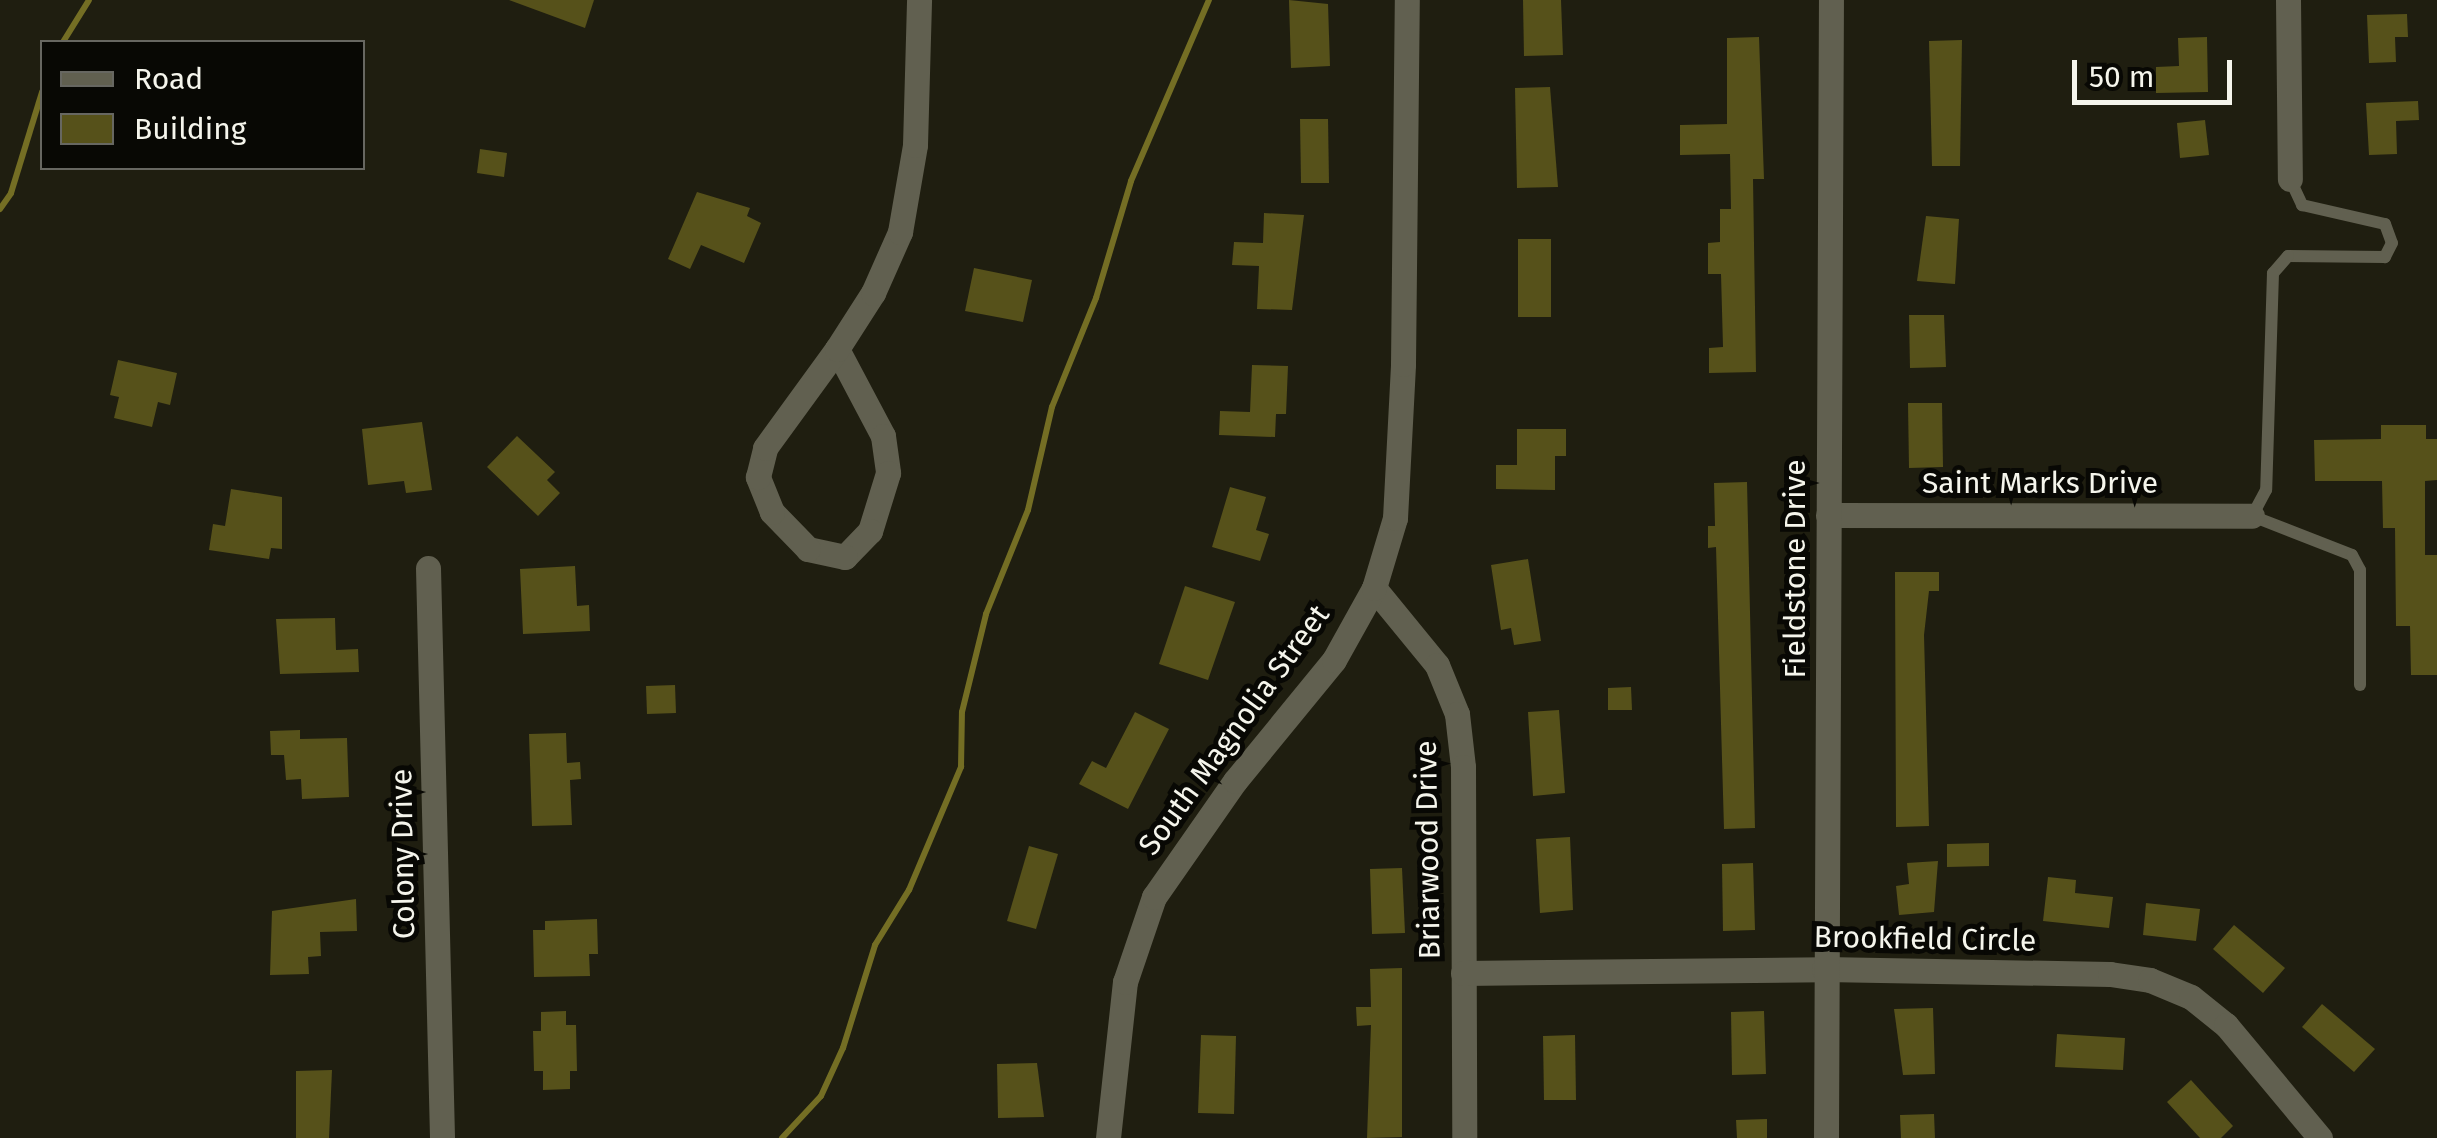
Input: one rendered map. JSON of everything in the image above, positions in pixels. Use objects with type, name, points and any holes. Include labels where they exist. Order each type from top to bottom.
[{"type":"street","points":[[837,349],[883,436],[888,473],[870,531],[845,557],[808,549],[772,512],[758,478],[765,448],[873,294],[900,232],[915,145],[919,0]]},
{"type":"street","name":"South Magnolia Street","points":[[1108,1138],[1125,982],[1154,897],[1235,781],[1334,660],[1374,588],[1395,518],[1407,0]]},
{"type":"street","name":"Fieldstone Drive","points":[[1826,1138],[1832,0]]},
{"type":"street","points":[[2288,0],[2290,180]]},
{"type":"street","name":"Saint Marks Drive","points":[[1828,515],[2252,516]]},
{"type":"street","name":"Colony Drive","points":[[428,568],[442,1138]]},
{"type":"street","name":"Briarwood Drive","points":[[1374,588],[1437,664],[1456,714],[1463,768],[1464,1138]]},
{"type":"street","name":"Brookfield Circle","points":[[1463,973],[1824,969],[2110,974],[2150,980],[2191,998],[2226,1025],[2320,1138]]},
{"type":"lane","points":[[2290,180],[2302,205],[2384,224],[2392,243],[2384,257],[2288,256],[2273,273],[2266,490],[2252,516],[2352,555],[2360,570],[2360,685]]},
{"type":"building","points":[[509,0],[594,0],[585,28]]},
{"type":"building","points":[[1289,0],[1328,4],[1330,66],[1291,68]]},
{"type":"building","points":[[1523,0],[1561,0],[1563,55],[1524,56]]},
{"type":"building","points":[[2407,14],[2408,37],[2395,37],[2396,62],[2369,63],[2367,15]]},
{"type":"building","points":[[1759,37],[1764,179],[1753,179],[1756,372],[1709,373],[1709,348],[1723,347],[1721,274],[1708,274],[1708,243],[1720,242],[1720,209],[1731,209],[1730,154],[1680,155],[1680,125],[1727,124],[1727,38]]},
{"type":"building","points":[[2207,37],[2208,92],[2156,93],[2156,67],[2179,66],[2178,38]]},
{"type":"building","points":[[1962,40],[1960,166],[1932,166],[1929,41]]},
{"type":"building","points":[[1550,87],[1558,187],[1517,188],[1515,88]]},
{"type":"building","points":[[2418,101],[2419,120],[2396,121],[2397,154],[2369,155],[2366,103]]},
{"type":"building","points":[[1300,119],[1328,119],[1329,183],[1301,183]]},
{"type":"building","points":[[2205,120],[2209,155],[2180,158],[2177,123]]},
{"type":"building","points":[[480,149],[507,153],[504,177],[477,173]]},
{"type":"building","points":[[697,192],[750,208],[747,216],[761,223],[744,263],[701,245],[690,269],[668,259]]},
{"type":"building","points":[[1264,213],[1304,215],[1292,310],[1257,309],[1259,266],[1232,265],[1234,242],[1263,243]]},
{"type":"building","points":[[1926,216],[1959,219],[1955,284],[1917,281]]},
{"type":"building","points":[[1518,239],[1551,239],[1551,317],[1518,317]]},
{"type":"building","points":[[974,268],[1032,280],[1023,322],[965,311]]},
{"type":"building","points":[[1909,315],[1944,315],[1946,367],[1910,368]]},
{"type":"building","points":[[118,360],[177,373],[170,405],[158,402],[152,427],[114,418],[119,397],[110,395]]},
{"type":"building","points":[[1252,365],[1288,366],[1286,414],[1276,414],[1275,437],[1219,435],[1220,411],[1250,412]]},
{"type":"building","points":[[1908,403],[1942,403],[1943,467],[1909,468]]},
{"type":"building","points":[[422,422],[432,490],[406,493],[404,481],[368,485],[362,429]]},
{"type":"building","points":[[2381,425],[2426,425],[2426,439],[2437,439],[2437,480],[2425,481],[2425,555],[2437,555],[2437,675],[2411,675],[2410,626],[2396,626],[2395,528],[2383,528],[2382,481],[2315,481],[2314,440],[2381,439]]},
{"type":"building","points":[[1517,429],[1566,429],[1566,456],[1555,456],[1555,490],[1496,489],[1496,465],[1517,465]]},
{"type":"building","points":[[517,436],[555,472],[547,480],[560,493],[538,516],[487,467]]},
{"type":"building","points":[[1747,482],[1755,828],[1724,829],[1716,547],[1708,548],[1708,526],[1715,526],[1714,483]]},
{"type":"building","points":[[1230,487],[1266,497],[1256,530],[1269,534],[1260,561],[1212,547]]},
{"type":"building","points":[[231,489],[282,497],[282,549],[271,548],[269,559],[209,550],[213,524],[225,526]]},
{"type":"building","points":[[1528,559],[1541,641],[1514,645],[1511,628],[1501,630],[1491,565]]},
{"type":"building","points":[[575,566],[577,606],[589,605],[590,631],[523,634],[520,569]]},
{"type":"building","points":[[1895,572],[1939,572],[1939,591],[1929,591],[1924,635],[1929,826],[1896,827]]},
{"type":"building","points":[[1185,586],[1235,602],[1208,680],[1159,664]]},
{"type":"building","points":[[335,618],[336,650],[358,649],[359,672],[280,674],[276,619]]},
{"type":"building","points":[[675,685],[676,713],[647,714],[646,686]]},
{"type":"building","points":[[1631,687],[1632,710],[1608,710],[1608,688]]},
{"type":"building","points":[[1559,710],[1565,793],[1533,796],[1528,712]]},
{"type":"building","points":[[1135,712],[1169,729],[1128,809],[1079,784],[1092,761],[1106,768]]},
{"type":"building","points":[[300,730],[300,739],[347,738],[349,797],[302,799],[301,779],[286,780],[284,755],[271,755],[270,731]]},
{"type":"building","points":[[566,733],[567,763],[580,762],[581,779],[570,780],[572,825],[532,826],[529,734]]},
{"type":"building","points":[[1570,837],[1573,910],[1540,913],[1536,839]]},
{"type":"building","points":[[1989,843],[1989,866],[1947,867],[1947,844]]},
{"type":"building","points":[[1029,846],[1058,854],[1036,929],[1007,921]]},
{"type":"building","points":[[1938,861],[1934,912],[1899,915],[1896,886],[1909,884],[1907,863]]},
{"type":"building","points":[[1753,863],[1755,930],[1723,931],[1722,864]]},
{"type":"building","points":[[1402,868],[1405,933],[1372,934],[1370,869]]},
{"type":"building","points":[[2048,877],[2076,880],[2075,893],[2113,897],[2109,928],[2043,921]]},
{"type":"building","points":[[356,899],[357,931],[320,932],[321,956],[308,957],[309,974],[270,975],[272,911]]},
{"type":"building","points":[[2146,903],[2200,909],[2196,941],[2143,935]]},
{"type":"building","points":[[597,919],[598,954],[589,954],[590,976],[534,977],[533,930],[545,930],[545,921]]},
{"type":"building","points":[[2234,925],[2285,968],[2263,993],[2213,949]]},
{"type":"building","points":[[1402,968],[1402,1137],[1367,1138],[1371,1025],[1357,1026],[1356,1007],[1371,1007],[1370,969]]},
{"type":"building","points":[[2322,1004],[2375,1049],[2354,1072],[2302,1027]]},
{"type":"building","points":[[1933,1008],[1935,1074],[1903,1075],[1894,1009]]},
{"type":"building","points":[[566,1011],[566,1025],[576,1025],[577,1071],[570,1071],[570,1089],[543,1090],[543,1071],[534,1071],[533,1031],[541,1031],[541,1012]]},
{"type":"building","points":[[1764,1011],[1766,1074],[1732,1075],[1731,1012]]},
{"type":"building","points":[[2057,1034],[2125,1038],[2123,1070],[2055,1067]]},
{"type":"building","points":[[1201,1035],[1236,1036],[1234,1114],[1198,1113]]},
{"type":"building","points":[[1575,1035],[1576,1100],[1544,1100],[1543,1036]]},
{"type":"building","points":[[1037,1063],[1044,1117],[998,1118],[997,1064]]},
{"type":"building","points":[[332,1070],[329,1138],[296,1138],[296,1071]]},
{"type":"building","points":[[2191,1080],[2233,1126],[2221,1138],[2200,1138],[2167,1102]]},
{"type":"building","points":[[1934,1114],[1935,1138],[1901,1138],[1900,1115]]},
{"type":"building","points":[[1767,1119],[1767,1138],[1737,1138],[1736,1120]]},
{"type":"waterway","points":[[64,40],[89,0]]},
{"type":"waterway","points":[[782,1138],[821,1096],[843,1048],[875,945],[909,890],[961,767],[962,712],[986,614],[1028,510],[1052,407],[1096,298],[1131,181],[1209,0]]},
{"type":"waterway","points":[[0,209],[11,193],[40,99]]}]
